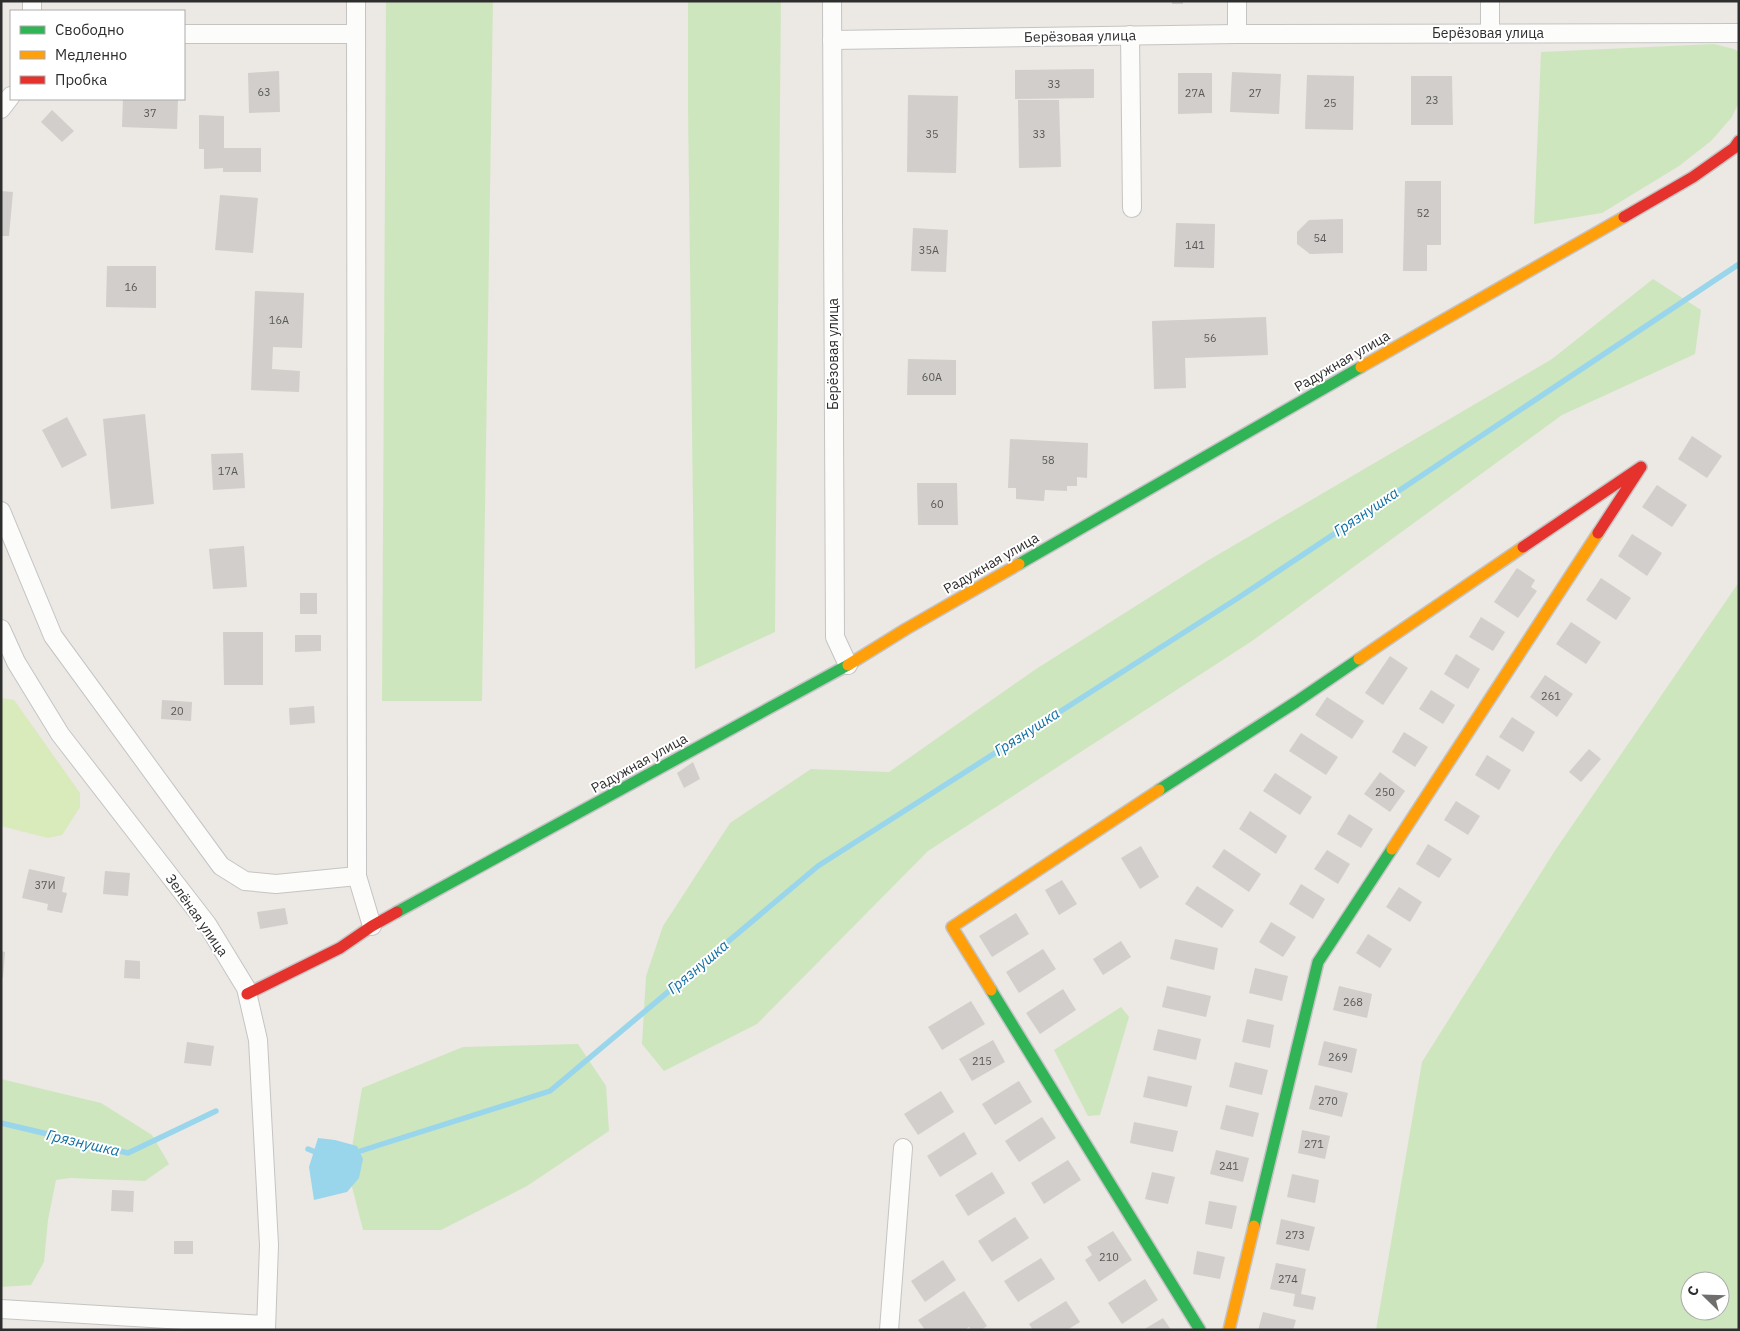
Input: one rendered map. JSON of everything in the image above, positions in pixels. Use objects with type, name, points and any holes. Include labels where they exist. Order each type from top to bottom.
[{"type":"street","points":[[356,1],[357,876],[372,926]]},
{"type":"street","name":"Берёзовая улица","points":[[832,1],[835,637],[848,665]]},
{"type":"street","points":[[1237,1],[1237,34]]},
{"type":"street","points":[[1490,1],[1490,33]]},
{"type":"street","name":"Берёзовая улица","points":[[832,40],[1237,34],[1739,33]]},
{"type":"street","points":[[185,34],[356,34]]},
{"type":"street","points":[[1130,35],[1132,208]]},
{"type":"street","points":[[1,109],[10,97]]},
{"type":"street","name":"Радужная улица","points":[[247,994],[340,948],[372,926],[848,665],[914,624],[1693,177],[1734,148],[1739,141]]},
{"type":"street","points":[[1200,1330],[952,928],[1120,815],[1296,702],[1640,467],[1318,962],[1229,1330]]},
{"type":"street","points":[[1,511],[53,636],[221,866],[245,882],[276,884],[357,876]]},
{"type":"street","name":"Зелёная улица","points":[[1,628],[16,662],[60,734],[207,924],[246,988],[258,1040],[269,1246],[266,1328]]},
{"type":"street","points":[[889,1330],[903,1148]]},
{"type":"street","points":[[1,1309],[266,1328]]},
{"type":"green space","points":[[386,1],[493,1],[482,701],[382,701]]},
{"type":"green space","points":[[688,1],[781,1],[775,632],[695,669],[688,109]]},
{"type":"green space","points":[[1714,44],[1739,52],[1739,102],[1732,117],[1711,141],[1679,166],[1602,213],[1534,224],[1541,52]]},
{"type":"green space","points":[[1653,279],[1701,310],[1695,354],[1562,415],[1252,641],[928,851],[757,1024],[664,1071],[642,1044],[646,976],[663,926],[730,823],[811,769],[889,772],[1036,669],[1207,561],[1552,359]]},
{"type":"green space","points":[[1739,582],[1739,1330],[1376,1330],[1422,1062],[1554,852]]},
{"type":"green space","points":[[1,698],[14,700],[80,793],[80,807],[62,835],[48,838],[1,826]]},
{"type":"green space","points":[[1121,1007],[1129,1017],[1100,1115],[1088,1116],[1054,1050]]},
{"type":"green space","points":[[578,1044],[606,1086],[609,1131],[527,1186],[441,1230],[363,1230],[348,1171],[362,1088],[463,1047]]},
{"type":"green space","points":[[1,1079],[101,1103],[152,1135],[169,1164],[145,1181],[70,1178],[56,1180],[48,1220],[44,1262],[31,1285],[1,1287]]},
{"type":"water","points":[[318,1138],[357,1146],[363,1159],[359,1178],[347,1192],[314,1200],[309,1167]]},
{"type":"building","points":[[1172,1],[1183,1],[1183,4],[1172,4]]},
{"type":"building","points":[[1094,69],[1094,98],[1015,99],[1015,70]]},
{"type":"building","points":[[279,71],[280,112],[249,113],[248,73]]},
{"type":"building","points":[[1232,72],[1281,74],[1279,114],[1230,112]]},
{"type":"building","points":[[1178,73],[1212,73],[1212,113],[1178,114]]},
{"type":"building","points":[[1307,75],[1354,76],[1353,130],[1305,129]]},
{"type":"building","points":[[1411,76],[1452,76],[1453,125],[1411,125]]},
{"type":"building","points":[[908,95],[958,96],[956,173],[907,172]]},
{"type":"building","points":[[123,100],[178,100],[177,129],[122,127]]},
{"type":"building","points":[[1018,100],[1059,100],[1061,167],[1019,168]]},
{"type":"building","points":[[52,110],[74,131],[62,142],[41,122]]},
{"type":"building","points":[[199,115],[224,116],[224,148],[261,148],[261,172],[223,172],[223,168],[204,169],[204,149],[199,149]]},
{"type":"building","points":[[1405,181],[1441,181],[1441,245],[1427,245],[1427,271],[1403,271]]},
{"type":"building","points":[[1,191],[13,192],[9,236],[1,236]]},
{"type":"building","points":[[220,195],[258,198],[253,253],[215,250]]},
{"type":"building","points":[[1343,219],[1343,253],[1310,254],[1297,244],[1297,232],[1309,220]]},
{"type":"building","points":[[1176,223],[1215,224],[1214,268],[1174,267]]},
{"type":"building","points":[[913,228],[948,230],[946,272],[911,271]]},
{"type":"building","points":[[107,266],[156,266],[156,308],[106,307]]},
{"type":"building","points":[[255,291],[304,293],[302,348],[273,347],[272,369],[300,371],[299,392],[251,390]]},
{"type":"building","points":[[1266,317],[1268,355],[1185,358],[1186,388],[1154,389],[1152,321]]},
{"type":"building","points":[[908,359],[956,360],[956,395],[907,395]]},
{"type":"building","points":[[145,414],[154,504],[111,509],[103,419]]},
{"type":"building","points":[[67,417],[87,455],[62,468],[42,430]]},
{"type":"building","points":[[1692,436],[1722,456],[1707,478],[1678,459]]},
{"type":"building","points":[[1010,439],[1088,443],[1087,478],[1077,477],[1077,486],[1067,486],[1067,491],[1045,490],[1044,501],[1016,499],[1016,488],[1008,488]]},
{"type":"building","points":[[243,453],[245,488],[213,490],[211,454]]},
{"type":"building","points":[[917,483],[957,483],[958,525],[918,525]]},
{"type":"building","points":[[1657,485],[1687,505],[1672,527],[1642,507]]},
{"type":"building","points":[[1632,534],[1662,553],[1647,576],[1618,556]]},
{"type":"building","points":[[244,546],[247,587],[213,589],[209,549]]},
{"type":"building","points":[[1517,568],[1535,580],[1531,587],[1537,591],[1518,618],[1494,602]]},
{"type":"building","points":[[1601,578],[1631,598],[1616,620],[1586,600]]},
{"type":"building","points":[[300,593],[317,593],[317,614],[300,614]]},
{"type":"building","points":[[1481,617],[1505,632],[1493,651],[1469,637]]},
{"type":"building","points":[[1571,622],[1601,642],[1586,664],[1556,644]]},
{"type":"building","points":[[223,632],[263,632],[263,685],[224,685]]},
{"type":"building","points":[[295,635],[321,635],[321,651],[295,652]]},
{"type":"building","points":[[1456,654],[1480,669],[1468,689],[1444,674]]},
{"type":"building","points":[[1390,656],[1408,668],[1383,705],[1365,693]]},
{"type":"building","points":[[1545,675],[1573,694],[1557,717],[1530,697]]},
{"type":"building","points":[[1431,690],[1455,705],[1443,724],[1419,709]]},
{"type":"building","points":[[1327,697],[1364,721],[1352,739],[1315,715]]},
{"type":"building","points":[[162,700],[192,702],[191,721],[161,719]]},
{"type":"building","points":[[314,706],[315,723],[290,725],[289,708]]},
{"type":"building","points":[[1512,717],[1535,732],[1523,752],[1499,737]]},
{"type":"building","points":[[1404,732],[1428,747],[1415,767],[1392,752]]},
{"type":"building","points":[[1301,733],[1338,757],[1326,775],[1289,751]]},
{"type":"building","points":[[1589,749],[1601,759],[1581,782],[1569,772]]},
{"type":"building","points":[[1487,755],[1511,770],[1499,790],[1475,775]]},
{"type":"building","points":[[693,762],[700,779],[684,788],[677,773]]},
{"type":"building","points":[[1380,772],[1405,791],[1390,812],[1364,794]]},
{"type":"building","points":[[1275,773],[1312,797],[1300,815],[1263,791]]},
{"type":"building","points":[[1456,801],[1480,816],[1468,835],[1444,820]]},
{"type":"building","points":[[1250,811],[1287,836],[1276,854],[1239,829]]},
{"type":"building","points":[[1349,814],[1373,829],[1361,848],[1337,834]]},
{"type":"building","points":[[1428,844],[1452,859],[1439,878],[1416,864]]},
{"type":"building","points":[[1141,846],[1159,877],[1140,889],[1121,858]]},
{"type":"building","points":[[1224,849],[1261,874],[1249,892],[1212,867]]},
{"type":"building","points":[[1327,850],[1350,864],[1338,884],[1314,869]]},
{"type":"building","points":[[29,869],[65,877],[62,892],[67,893],[62,913],[47,910],[48,904],[22,898]]},
{"type":"building","points":[[105,871],[130,873],[128,896],[103,894]]},
{"type":"building","points":[[1062,880],[1077,904],[1059,915],[1045,890]]},
{"type":"building","points":[[1301,884],[1325,899],[1313,919],[1289,904]]},
{"type":"building","points":[[1197,886],[1234,910],[1222,928],[1185,904]]},
{"type":"building","points":[[1399,887],[1422,902],[1410,922],[1386,907]]},
{"type":"building","points":[[285,908],[288,924],[260,929],[257,912]]},
{"type":"building","points":[[1016,913],[1029,934],[992,957],[979,936]]},
{"type":"building","points":[[1271,922],[1296,937],[1283,957],[1259,942]]},
{"type":"building","points":[[1368,934],[1392,949],[1380,968],[1356,953]]},
{"type":"building","points":[[1175,939],[1218,948],[1214,970],[1170,959]]},
{"type":"building","points":[[1121,941],[1131,957],[1103,975],[1093,959]]},
{"type":"building","points":[[1043,949],[1056,969],[1019,993],[1006,972]]},
{"type":"building","points":[[1,951],[5,952],[3,978],[1,978]]},
{"type":"building","points":[[125,960],[140,961],[140,979],[124,978]]},
{"type":"building","points":[[1255,968],[1288,976],[1282,1001],[1249,993]]},
{"type":"building","points":[[1167,986],[1211,996],[1206,1017],[1162,1007]]},
{"type":"building","points":[[1339,986],[1372,994],[1367,1018],[1333,1010]]},
{"type":"building","points":[[1063,989],[1076,1010],[1040,1034],[1026,1013]]},
{"type":"building","points":[[971,1001],[985,1024],[942,1050],[928,1027]]},
{"type":"building","points":[[1247,1019],[1274,1025],[1270,1048],[1242,1042]]},
{"type":"building","points":[[1158,1029],[1201,1039],[1196,1060],[1153,1050]]},
{"type":"building","points":[[993,1040],[1005,1062],[972,1081],[959,1059]]},
{"type":"building","points":[[1324,1041],[1357,1049],[1352,1073],[1318,1065]]},
{"type":"building","points":[[187,1042],[214,1046],[211,1066],[184,1063]]},
{"type":"building","points":[[1235,1062],[1268,1070],[1262,1095],[1229,1087]]},
{"type":"building","points":[[1148,1076],[1192,1086],[1187,1107],[1143,1097]]},
{"type":"building","points":[[1019,1081],[1032,1102],[995,1125],[982,1104]]},
{"type":"building","points":[[1315,1085],[1348,1093],[1342,1117],[1309,1109]]},
{"type":"building","points":[[941,1091],[954,1112],[918,1135],[904,1114]]},
{"type":"building","points":[[1226,1105],[1259,1113],[1253,1137],[1220,1129]]},
{"type":"building","points":[[1042,1117],[1056,1138],[1019,1162],[1005,1141]]},
{"type":"building","points":[[1134,1122],[1178,1131],[1173,1152],[1130,1143]]},
{"type":"building","points":[[1302,1130],[1330,1136],[1325,1159],[1298,1153]]},
{"type":"building","points":[[964,1132],[977,1154],[940,1177],[927,1156]]},
{"type":"building","points":[[1216,1150],[1249,1158],[1243,1182],[1210,1174]]},
{"type":"building","points":[[1068,1160],[1081,1180],[1044,1204],[1031,1183]]},
{"type":"building","points":[[992,1172],[1005,1193],[968,1216],[955,1195]]},
{"type":"building","points":[[1152,1172],[1175,1177],[1168,1204],[1145,1199]]},
{"type":"building","points":[[1292,1174],[1319,1180],[1315,1203],[1287,1197]]},
{"type":"building","points":[[112,1190],[134,1191],[133,1212],[111,1211]]},
{"type":"building","points":[[1209,1201],[1237,1206],[1232,1229],[1205,1224]]},
{"type":"building","points":[[1015,1217],[1029,1238],[992,1262],[978,1241]]},
{"type":"building","points":[[1281,1219],[1315,1227],[1309,1251],[1276,1244]]},
{"type":"building","points":[[1113,1231],[1132,1260],[1099,1282],[1085,1260],[1092,1255],[1087,1247]]},
{"type":"building","points":[[174,1241],[193,1241],[193,1254],[174,1254]]},
{"type":"building","points":[[1197,1251],[1225,1257],[1220,1279],[1193,1274]]},
{"type":"building","points":[[1041,1258],[1055,1279],[1018,1302],[1004,1281]]},
{"type":"building","points":[[943,1260],[956,1280],[925,1302],[911,1281]]},
{"type":"building","points":[[1276,1263],[1306,1269],[1301,1294],[1316,1297],[1313,1310],[1293,1306],[1295,1294],[1270,1289]]},
{"type":"building","points":[[1145,1279],[1158,1300],[1122,1324],[1108,1303]]},
{"type":"building","points":[[964,1291],[987,1326],[981,1330],[971,1330],[969,1327],[964,1330],[925,1330],[918,1320]]},
{"type":"building","points":[[1066,1301],[1080,1322],[1067,1330],[1033,1330],[1029,1324]]},
{"type":"building","points":[[1263,1312],[1296,1320],[1293,1330],[1258,1330]]},
{"type":"building","points":[[1163,1318],[1171,1330],[1143,1330]]},
{"type":"waterway","name":"Грязнушка","points":[[354,1153],[550,1091],[818,866],[1238,598],[1739,264]]},
{"type":"waterway","name":"Грязнушка","points":[[1,1123],[128,1153],[216,1111]]},
{"type":"waterway","name":"Грязнушка","points":[[308,1149],[320,1154]]},
{"type":"traffic: fast","points":[[1019,564],[1361,367]]},
{"type":"traffic: fast","points":[[1159,790],[1359,659]]},
{"type":"traffic: fast","points":[[397,912],[848,665]]},
{"type":"traffic: fast","points":[[1254,1226],[1318,962],[1392,849]]},
{"type":"traffic: fast","points":[[991,990],[1200,1330]]},
{"type":"traffic: slow","points":[[1361,367],[1624,217]]},
{"type":"traffic: slow","points":[[1392,849],[1598,533]]},
{"type":"traffic: slow","points":[[1359,659],[1523,547]]},
{"type":"traffic: slow","points":[[848,665],[906,629],[1019,564]]},
{"type":"traffic: slow","points":[[991,990],[952,927],[1159,790]]},
{"type":"traffic: slow","points":[[1229,1330],[1254,1226]]},
{"type":"traffic: jam","points":[[1624,217],[1693,177],[1734,148],[1739,141]]},
{"type":"traffic: jam","points":[[1523,547],[1641,467],[1598,533]]},
{"type":"traffic: jam","points":[[247,994],[340,948],[372,926],[397,912]]}]
